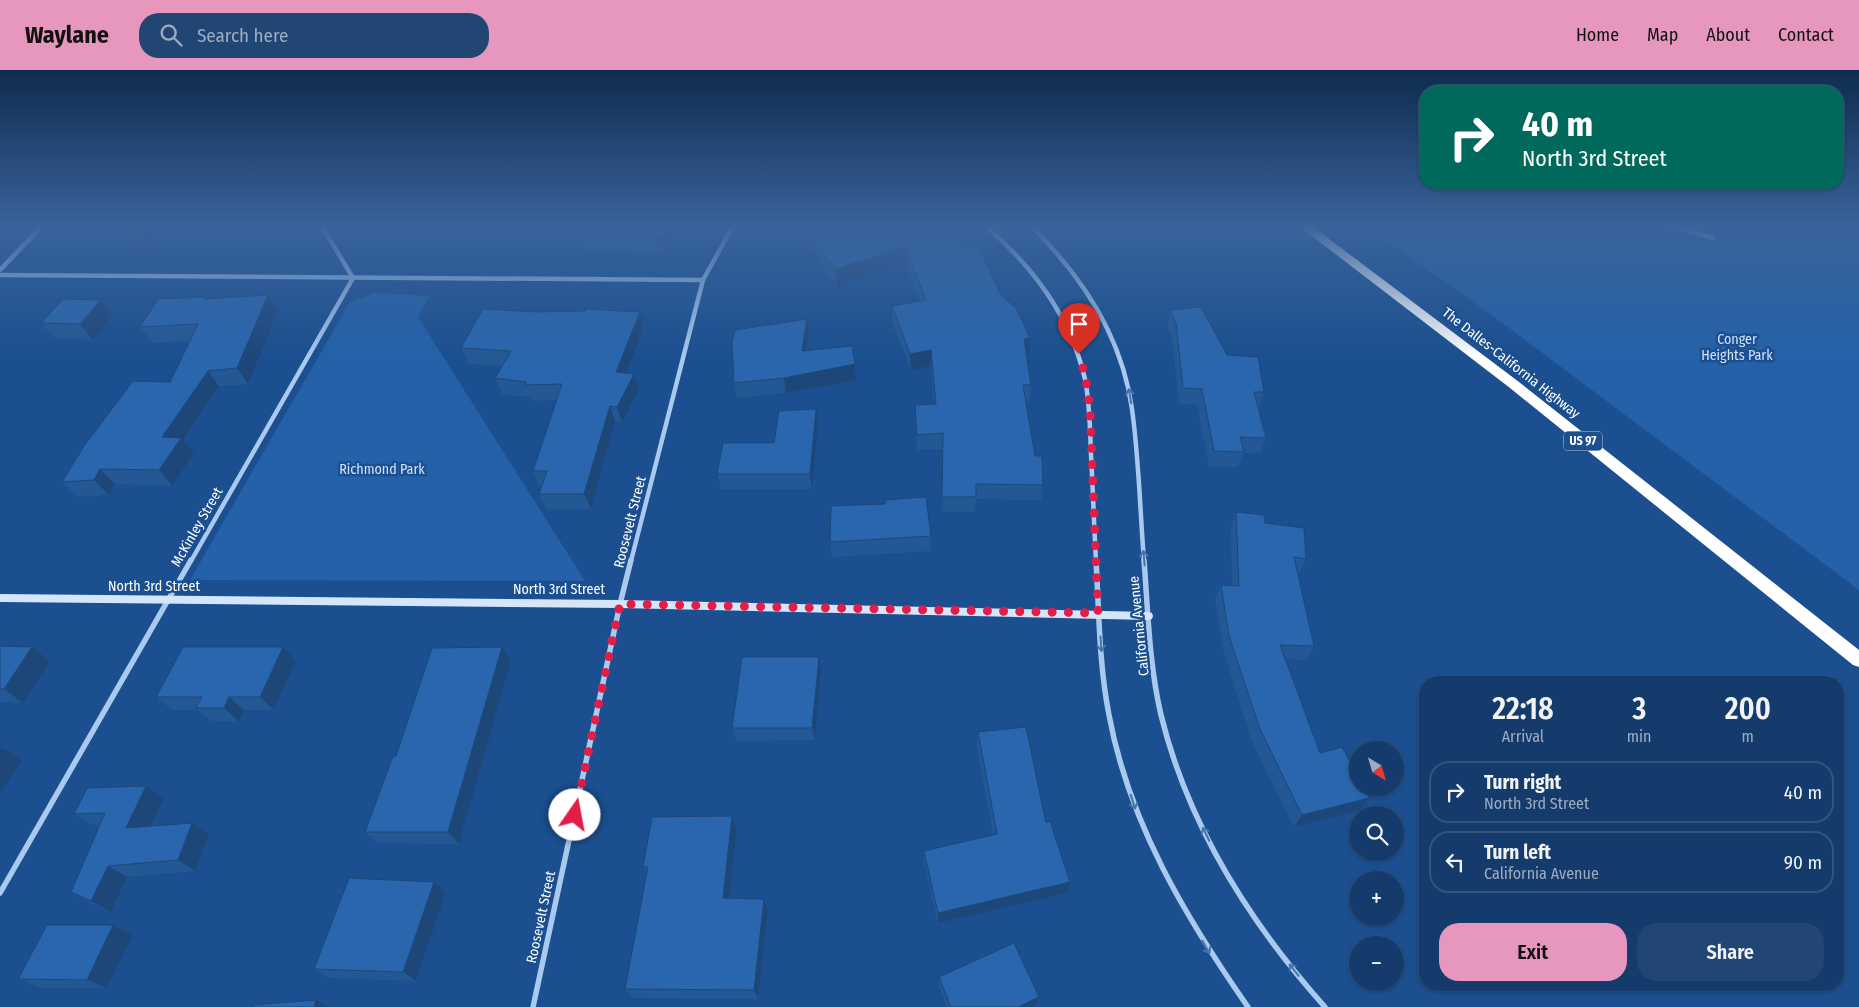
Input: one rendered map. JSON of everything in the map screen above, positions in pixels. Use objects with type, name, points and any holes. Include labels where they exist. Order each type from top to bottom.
[{"type":"highway","name":"The Dalles-California Highway","points":[[1362,270],[1446,333],[1859,660]]},
{"type":"street","points":[[349,270],[354,278]]},
{"type":"street","name":"Roosevelt Street","points":[[533,1007],[620,604],[703,280],[709,270]]},
{"type":"street","points":[[1032,270],[1054,300],[1079,354],[1086,380],[1090,408],[1098,613],[1103,670],[1112,735],[1135,809],[1167,881],[1210,954],[1248,1007]]},
{"type":"street","name":"California Avenue","points":[[1071,270],[1089,293],[1120,357],[1127,378],[1132,409],[1148,616],[1154,671],[1165,730],[1188,796],[1219,861],[1260,926],[1306,987],[1325,1007]]},
{"type":"street","points":[[0,275],[703,280]]},
{"type":"street","name":"McKinley Street","points":[[0,893],[354,278]]},
{"type":"street","name":"North 3rd Street","points":[[0,598],[620,604],[1098,613],[1148,616]]},
{"type":"green space","name":"Conger Heights Park","points":[[1428,270],[1859,270],[1859,590],[1489,313]]},
{"type":"green space","name":"Richmond Park","points":[[374,293],[429,296],[418,317],[585,581],[190,580],[350,302]]},
{"type":"building","points":[[914,270],[989,270],[1001,295],[1016,308],[1030,338],[1024,339],[1031,385],[1023,385],[1035,456],[1042,456],[1043,485],[976,484],[976,497],[942,497],[943,433],[917,435],[915,405],[936,404],[931,350],[910,354],[892,306],[926,300]]},
{"type":"building","points":[[268,295],[237,368],[208,371],[162,437],[181,438],[159,470],[100,469],[94,480],[62,482],[84,446],[133,381],[170,382],[198,324],[140,327],[158,299],[206,297],[205,299]]},
{"type":"building","points":[[63,299],[101,300],[80,324],[41,323]]},
{"type":"building","points":[[1201,307],[1227,355],[1258,357],[1264,392],[1254,392],[1266,438],[1240,437],[1244,452],[1214,451],[1202,389],[1183,388],[1176,323],[1170,310]]},
{"type":"building","points":[[483,309],[537,312],[585,311],[586,309],[640,312],[616,372],[634,374],[617,407],[610,406],[584,494],[539,494],[547,471],[533,471],[562,384],[525,385],[526,382],[495,378],[511,351],[461,348]]},
{"type":"building","points":[[807,319],[802,351],[852,346],[855,364],[784,378],[734,383],[732,343],[735,330]]},
{"type":"building","points":[[816,409],[810,474],[717,474],[723,443],[774,443],[779,411]]},
{"type":"building","points":[[926,497],[931,536],[830,542],[831,506],[885,504],[885,500]]},
{"type":"building","points":[[1236,512],[1264,515],[1265,523],[1304,528],[1306,559],[1294,557],[1314,646],[1280,645],[1320,753],[1342,747],[1349,760],[1349,796],[1368,796],[1369,798],[1302,815],[1260,729],[1229,636],[1221,585],[1239,586]]},
{"type":"building","points":[[0,646],[32,647],[4,689],[0,689]]},
{"type":"building","points":[[183,647],[283,647],[260,697],[229,697],[224,708],[196,708],[202,697],[156,697]]},
{"type":"building","points":[[502,647],[448,832],[365,832],[393,756],[396,756],[432,648]]},
{"type":"building","points":[[742,657],[819,657],[812,728],[732,728]]},
{"type":"building","points":[[1026,727],[1046,823],[1050,821],[1070,882],[938,913],[924,851],[997,834],[978,732]]},
{"type":"building","points":[[146,786],[126,828],[192,823],[178,860],[108,866],[91,901],[71,892],[105,813],[74,814],[87,788]]},
{"type":"building","points":[[732,816],[723,898],[764,899],[754,990],[625,989],[648,867],[643,867],[652,817]]},
{"type":"building","points":[[349,878],[434,882],[403,972],[314,969]]},
{"type":"building","points":[[47,925],[113,925],[87,980],[18,979]]},
{"type":"building","points":[[1014,943],[1039,997],[1018,1007],[951,1007],[939,977]]},
{"type":"building","points":[[316,1000],[314,1007],[253,1007],[253,1005]]},
{"type":"route","points":[[575,815],[620,604],[1098,613],[1090,408],[1086,380],[1079,354]]}]
